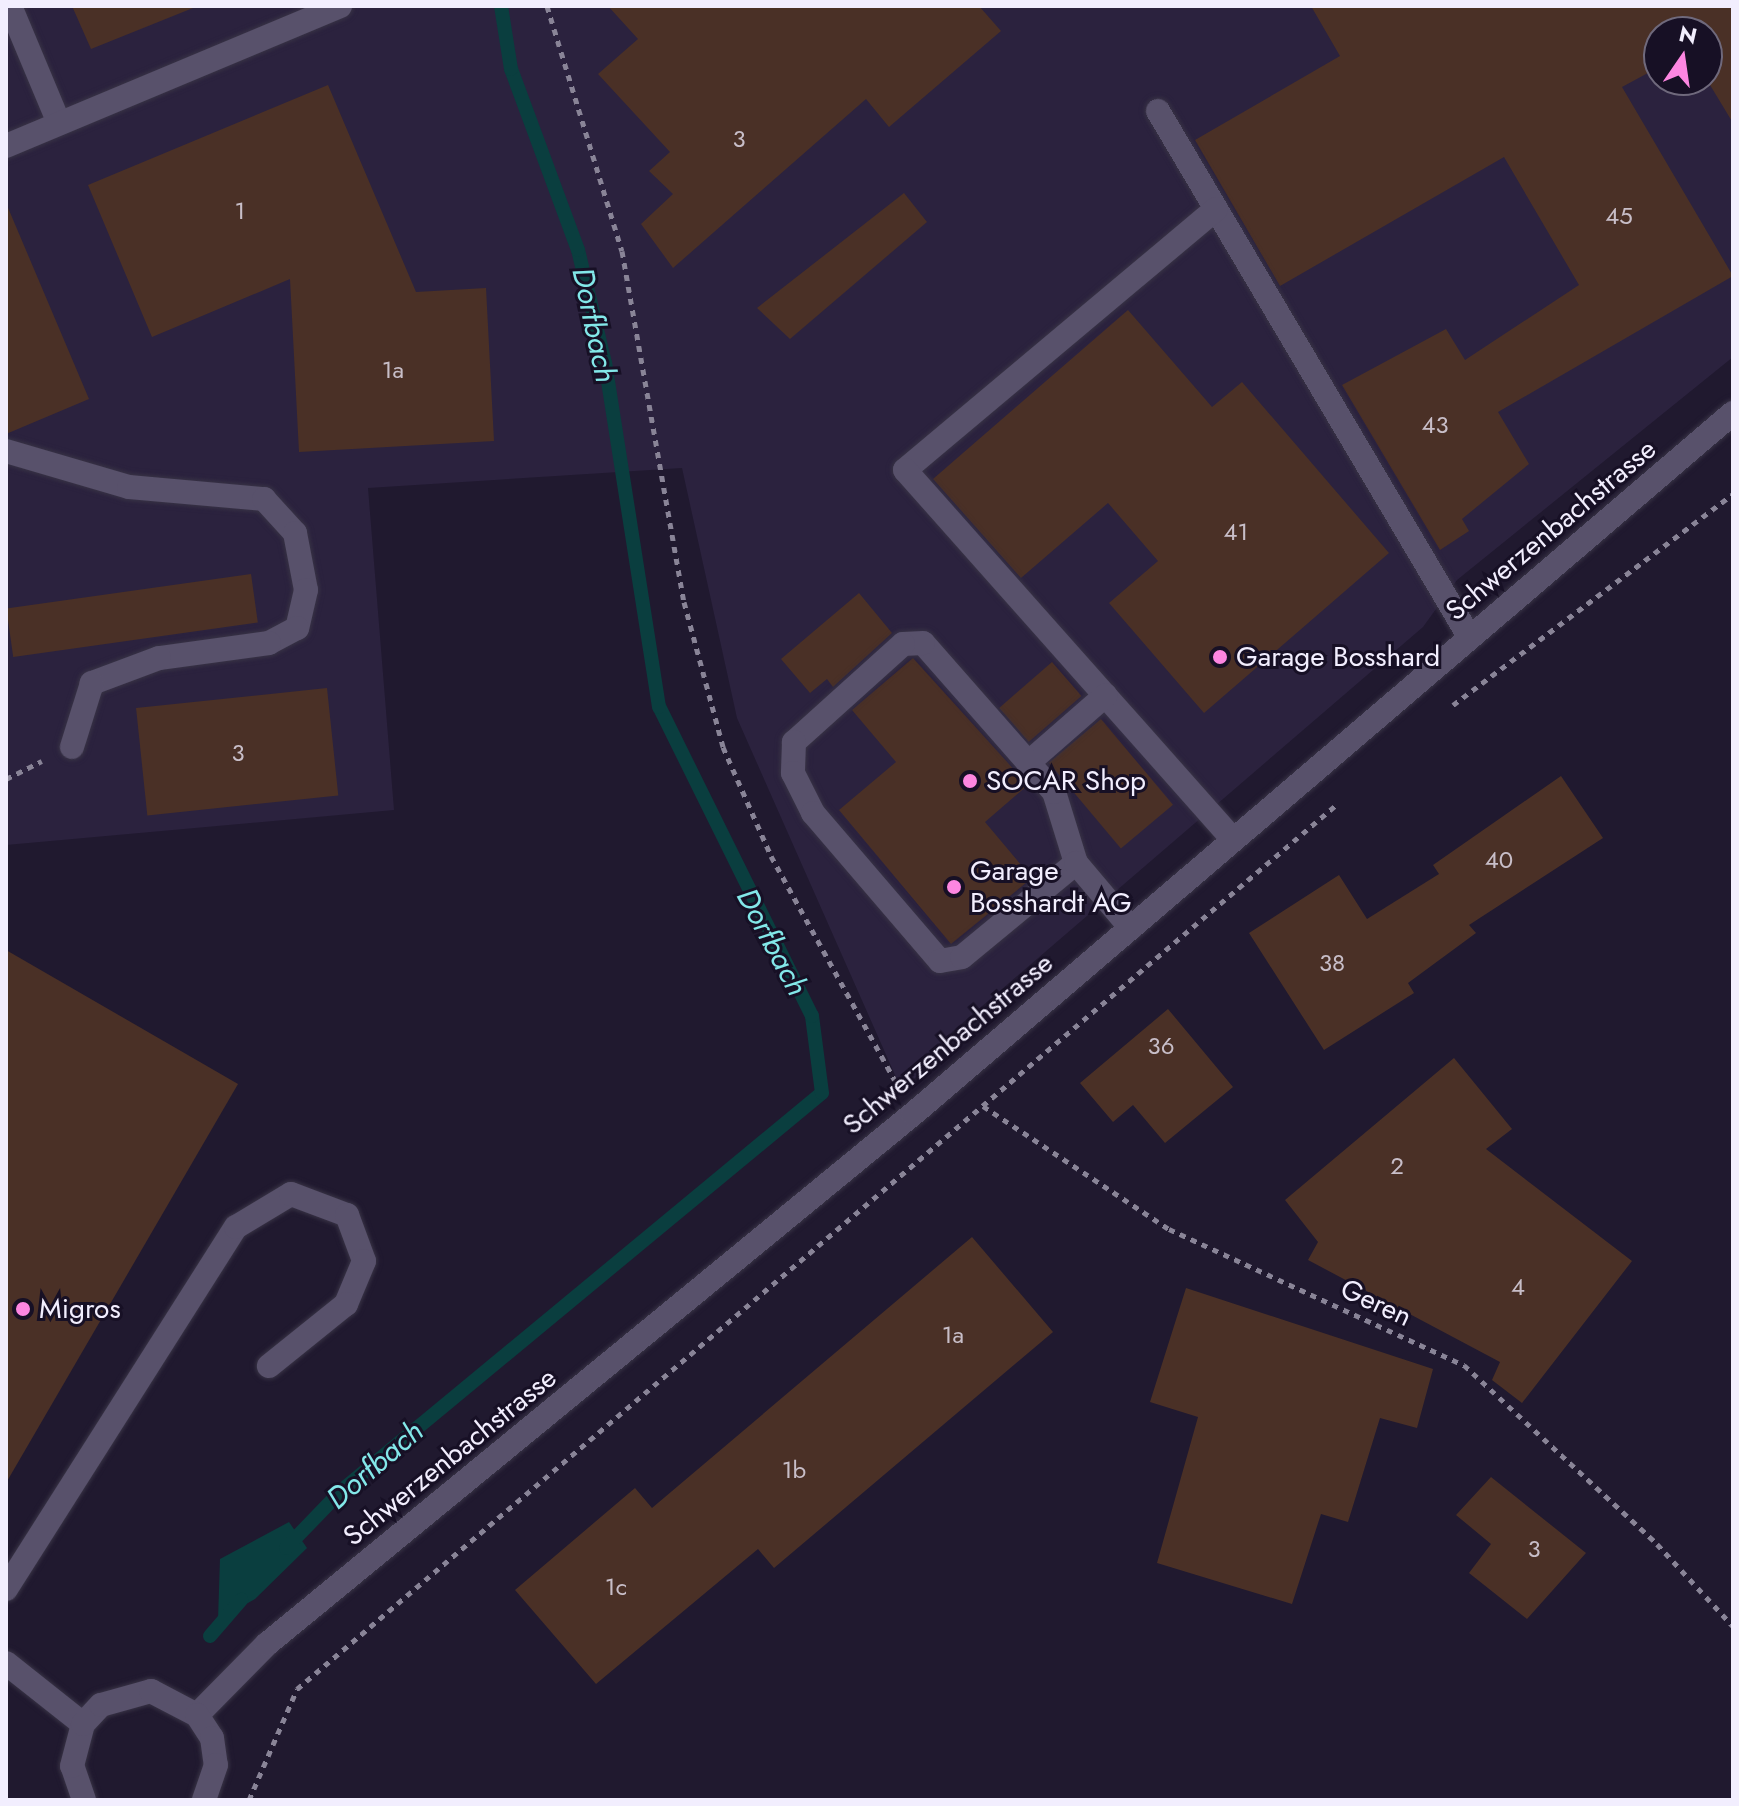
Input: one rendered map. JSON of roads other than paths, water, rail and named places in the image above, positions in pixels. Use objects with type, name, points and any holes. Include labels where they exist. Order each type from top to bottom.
[{"type":"main road","points":[[10,6],[59,123]]},
{"type":"main road","points":[[6,146],[340,6]]},
{"type":"main road","points":[[1158,111],[1470,638]]},
{"type":"main road","points":[[1216,209],[905,470],[1233,840]]},
{"type":"main road","name":"Schwerzenbachstrasse","points":[[197,1715],[267,1644],[913,1114],[1733,413]]},
{"type":"main road","points":[[6,451],[129,487],[264,499],[295,533],[306,590],[297,628],[269,643],[159,658],[92,683],[72,747]]},
{"type":"main road","points":[[1076,863],[962,957],[940,961],[813,813],[791,762],[806,727],[913,641],[931,649],[1060,805],[1076,863],[1131,928]]},
{"type":"main road","points":[[1028,763],[1106,695]]},
{"type":"main road","points":[[6,1589],[236,1227],[291,1194],[347,1215],[364,1261],[346,1304],[269,1366]]},
{"type":"main road","points":[[6,1663],[83,1724]]},
{"type":"main road","points":[[84,1800],[72,1766],[83,1724],[101,1705],[151,1691],[197,1715],[216,1765],[204,1800]]},
{"type":"waterway","name":"Dorfbach","points":[[286,1548],[341,1491],[822,1093],[812,1016],[659,707],[605,363],[578,250],[511,69],[501,6]]},
{"type":"waterway","name":"Dorfbach","points":[[210,1636],[241,1600]]},
{"type":"place","name":"Garage Bosshard","points":[[1220,657]]},
{"type":"place","name":"SOCAR Shop","points":[[970,781]]},
{"type":"place","name":"Garage Bosshardt AG","points":[[954,887]]},
{"type":"place","name":"Migros","points":[[23,1309]]}]
